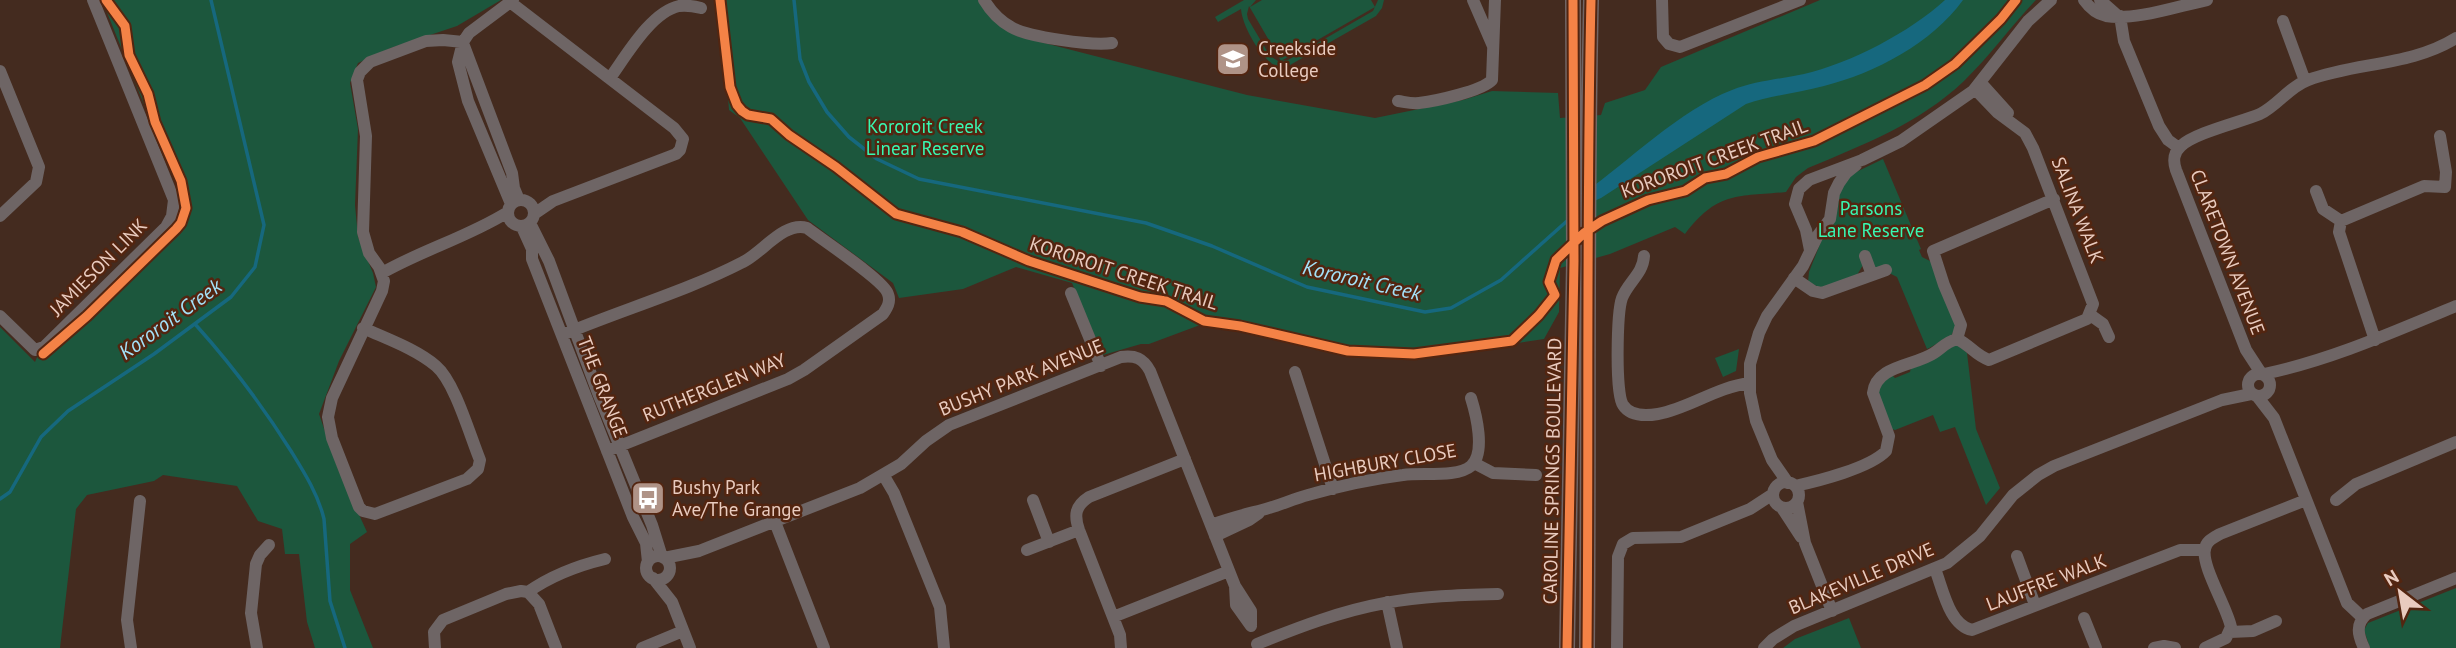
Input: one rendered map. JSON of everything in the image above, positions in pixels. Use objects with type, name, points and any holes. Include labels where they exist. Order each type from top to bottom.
[{"type":"main road","name":"CAROLINE SPRINGS BOULEVARD","points":[[1567,648],[1574,261],[1573,0]]},
{"type":"main road","name":"CAROLINE SPRINGS BOULEVARD","points":[[1587,648],[1590,365],[1588,142],[1591,0]]},
{"type":"street","name":"JAMIESON LINK","points":[[0,316],[35,350],[44,347],[166,227],[172,216],[174,200],[93,0]]},
{"type":"street","points":[[984,0],[992,12],[1017,29],[1085,44],[1112,43]]},
{"type":"street","points":[[1472,0],[1494,50]]},
{"type":"street","points":[[1398,101],[1419,103],[1487,85],[1492,80],[1495,0]]},
{"type":"street","points":[[1662,0],[1662,33],[1665,41],[1674,47],[1687,46],[1800,0]]},
{"type":"street","points":[[1810,250],[1797,213],[1796,196],[1802,186],[1809,180],[1862,160],[1920,130],[1978,86],[2028,20],[2051,0]]},
{"type":"street","points":[[2084,0],[2105,16],[2141,14],[2207,0]]},
{"type":"street","points":[[2100,0],[2120,16]]},
{"type":"street","points":[[363,328],[439,367],[452,389],[480,460],[478,469],[467,479],[375,514],[359,507],[332,438],[328,417],[332,398],[363,328],[382,291],[384,281],[369,253],[363,232],[366,136],[358,88],[360,72],[370,62],[426,41],[463,42],[469,33],[512,1],[678,131],[682,139],[680,150],[487,226],[382,273]]},
{"type":"street","points":[[610,78],[649,26],[666,11],[687,5],[701,8]]},
{"type":"street","name":"CLARETOWN AVENUE","points":[[2120,16],[2124,40],[2159,126],[2168,140],[2179,148],[2174,157],[2176,170],[2259,385],[2347,603],[2363,618]]},
{"type":"street","points":[[2283,20],[2305,81]]},
{"type":"street","points":[[2179,148],[2186,141],[2260,114],[2276,105],[2291,89],[2305,81],[2350,68],[2423,55],[2438,50],[2456,38]]},
{"type":"street","name":"THE GRANGE","points":[[463,42],[458,62],[464,90],[521,213],[549,261],[598,393],[621,445],[648,533],[648,573],[653,578]]},
{"type":"street","points":[[0,71],[39,167],[39,175],[36,182],[0,216]]},
{"type":"street","name":"SALINA WALK","points":[[1978,86],[2004,107],[2034,148],[2093,303],[2089,314]]},
{"type":"street","points":[[2341,221],[2424,186],[2445,187],[2446,172],[2440,136]]},
{"type":"street","points":[[1805,543],[1777,499],[1772,460],[1752,407],[1750,364],[1759,332],[1767,316],[1803,266],[1830,219],[1834,193],[1839,183],[1846,173],[1862,160]]},
{"type":"street","points":[[1826,172],[1835,174],[1839,183]]},
{"type":"street","points":[[2316,191],[2323,209],[2341,221]]},
{"type":"street","points":[[1957,339],[1961,325],[1933,251],[2054,199]]},
{"type":"street","name":"THE GRANGE","points":[[521,213],[532,249],[532,260],[607,451],[666,564],[672,602]]},
{"type":"street","points":[[2341,221],[2339,233],[2375,340]]},
{"type":"street","name":"RUTHERGLEN WAY","points":[[562,335],[741,264],[786,231],[797,227],[807,228],[878,282],[888,293],[888,305],[883,314],[788,379],[607,451]]},
{"type":"street","points":[[1806,233],[1822,229]]},
{"type":"street","points":[[1644,256],[1642,268],[1624,295],[1619,311],[1618,385],[1623,406],[1633,413],[1655,414],[1725,388],[1750,383]]},
{"type":"street","points":[[1864,256],[1872,275]]},
{"type":"street","points":[[1794,278],[1813,291],[1822,293],[1886,270]]},
{"type":"street","points":[[1071,293],[1101,366]]},
{"type":"street","name":"BLAKEVILLE DRIVE","points":[[1764,648],[1783,632],[1935,569],[1969,546],[2012,495],[2038,475],[2301,366],[2375,340],[2456,306]]},
{"type":"street","points":[[1794,492],[1876,459],[1886,451],[1889,436],[1873,393],[1877,380],[1888,372],[1936,352],[1944,343],[1957,339],[1968,344],[1976,356],[1989,360],[2087,319],[2089,314],[2103,324],[2109,337]]},
{"type":"street","name":"BUSHY PARK AVENUE","points":[[666,564],[860,488],[884,476],[949,425],[1128,356],[1143,361],[1150,371],[1235,586],[1251,611],[1251,625],[1258,646]]},
{"type":"street","points":[[1295,372],[1333,489]]},
{"type":"street","name":"HIGHBURY CLOSE","points":[[1213,531],[1249,520],[1262,510],[1333,489],[1404,474],[1457,472],[1474,463],[1478,451],[1478,426],[1471,398]]},
{"type":"street","points":[[2336,500],[2356,484],[2456,442]]},
{"type":"street","points":[[1121,648],[1120,635],[1075,519],[1076,513],[1084,501],[1185,459]]},
{"type":"street","points":[[1772,460],[1794,492],[1805,543],[1832,611]]},
{"type":"street","name":"HIGHBURY CLOSE","points":[[1474,463],[1493,473],[1536,475]]},
{"type":"street","points":[[884,476],[894,493],[940,607],[944,648]]},
{"type":"street","points":[[1777,499],[1781,484],[1794,492]]},
{"type":"street","points":[[1777,499],[1790,507],[1794,492]]},
{"type":"street","points":[[1617,648],[1618,557],[1623,544],[1633,538],[1681,537],[1777,499]]},
{"type":"street","points":[[1033,500],[1049,542]]},
{"type":"street","points":[[2230,632],[2229,621],[2206,562],[2204,550],[2208,541],[2306,500]]},
{"type":"street","points":[[131,648],[127,620],[140,501]]},
{"type":"street","points":[[775,522],[824,648]]},
{"type":"street","points":[[1027,550],[1079,530]]},
{"type":"street","points":[[257,648],[251,613],[256,564],[269,545]]},
{"type":"street","name":"LAUFFRE WALK","points":[[1935,569],[1955,619],[1967,629],[1984,627],[2180,550],[2204,550]]},
{"type":"street","points":[[2017,556],[2035,605]]},
{"type":"street","points":[[648,562],[653,558],[666,564],[660,579],[653,578]]},
{"type":"street","points":[[528,592],[548,578],[605,559]]},
{"type":"street","points":[[1113,617],[1229,571]]},
{"type":"street","points":[[653,578],[672,602],[690,648]]},
{"type":"street","points":[[2364,648],[2358,628],[2363,618],[2374,610],[2456,578]]},
{"type":"street","points":[[435,648],[435,632],[443,620],[506,594],[521,591],[528,592],[539,604],[556,648]]},
{"type":"street","points":[[1258,646],[1324,618],[1387,602],[1433,596],[1498,594]]},
{"type":"street","points":[[1387,602],[1397,648]]},
{"type":"street","points":[[2084,618],[2096,648]]},
{"type":"street","points":[[2205,648],[2222,641],[2230,632],[2253,631],[2277,621]]},
{"type":"street","points":[[642,648],[683,631]]},
{"type":"street","points":[[2154,648],[2175,648]]},
{"type":"green space","points":[[102,0],[501,0],[457,26],[391,48],[358,63],[350,83],[358,129],[355,205],[358,237],[376,287],[339,361],[319,414],[338,469],[367,532],[350,544],[350,590],[373,648],[315,648],[307,622],[299,554],[285,554],[282,529],[258,521],[237,486],[163,475],[154,481],[87,495],[76,509],[60,648],[0,648],[0,327],[35,362],[38,355],[107,292],[176,222],[183,207]]},
{"type":"green space","name":"Kororoit Creek Linear Reserve","points":[[720,0],[979,0],[1017,36],[1247,95],[1375,118],[1463,100],[1492,91],[1558,93],[1560,118],[1601,115],[1605,103],[1645,90],[1661,67],[1820,0],[2036,0],[1974,71],[1947,96],[1890,132],[1808,168],[1796,177],[1786,192],[1730,199],[1708,210],[1685,234],[1675,227],[1610,254],[1560,268],[1559,312],[1544,339],[1404,356],[1321,351],[1237,330],[1200,325],[1149,344],[1103,355],[1072,283],[1016,267],[963,289],[899,298],[893,283],[808,220],[740,118],[729,110]]},
{"type":"green space","points":[[1244,0],[1256,0],[1250,7],[1262,0],[1371,0],[1375,7],[1378,0],[1384,0],[1376,16],[1281,68],[1261,52],[1245,25],[1241,9],[1218,22],[1215,17]],"holes":[[[1249,6],[1281,61],[1270,56],[1248,19]],[[1375,7],[1373,11],[1282,61]]]},
{"type":"green space","name":"Parsons Lane Reserve","points":[[1883,159],[1922,257],[1932,262],[1957,324],[1951,336],[1927,349],[1897,277],[1863,265],[1857,275],[1823,289],[1808,282],[1809,272],[1843,186],[1852,174]]},
{"type":"green space","points":[[1956,343],[1967,353],[1976,429],[2000,488],[1986,505],[1955,427],[1940,432],[1933,415],[1892,429],[1878,395],[1879,385],[1892,375],[1895,378],[1910,372],[1911,368]]},
{"type":"green space","points":[[1739,349],[1736,371],[1723,377],[1715,358]]},
{"type":"green space","points":[[2456,588],[2456,648],[2370,648],[2364,630],[2368,623]]},
{"type":"green space","points":[[1849,618],[1861,648],[1783,648],[1795,639]]},
{"type":"water","points":[[1945,0],[1963,0],[1935,30],[1901,54],[1843,80],[1746,104],[1601,198],[1592,202],[1584,193],[1674,123],[1713,99],[1741,87],[1804,74],[1860,54],[1915,24]]},
{"type":"waterway","name":"Kororoit Creek","points":[[0,499],[10,492],[41,437],[68,411],[154,354],[231,297],[255,267],[264,225],[211,0]]},
{"type":"waterway","name":"Kororoit Creek","points":[[794,0],[800,59],[809,82],[827,112],[849,137],[877,159],[919,179],[1146,223],[1212,246],[1307,287],[1425,312],[1451,308],[1501,280],[1567,221]]},
{"type":"waterway","points":[[195,324],[257,401],[291,451],[314,492],[324,519],[330,601],[345,648]]},
{"type":"cycle path","points":[[43,354],[87,316],[176,229],[186,208],[181,181],[155,122],[148,94],[129,55],[125,26],[106,0]]},
{"type":"cycle path","name":"KOROROIT CREEK TRAIL","points":[[720,0],[730,87],[737,105],[748,115],[771,119],[896,214],[962,232],[1029,261],[1140,297],[1166,301],[1204,321],[1240,326],[1348,351],[1414,354],[1512,341],[1555,295],[1549,282],[1556,260],[1584,233],[1602,221],[1648,200],[1685,191],[1705,178],[1726,174],[1758,157],[1814,141],[1925,85],[1955,64],[2001,19],[2016,0]]},
{"type":"cycle path","points":[[1567,648],[1574,261],[1573,0]]},
{"type":"cycle path","points":[[1587,648],[1591,0]]},
{"type":"place","name":"Creekside College","points":[[1233,59]]},
{"type":"place","name":"Bushy Park Ave/The Grange","points":[[648,498]]}]
